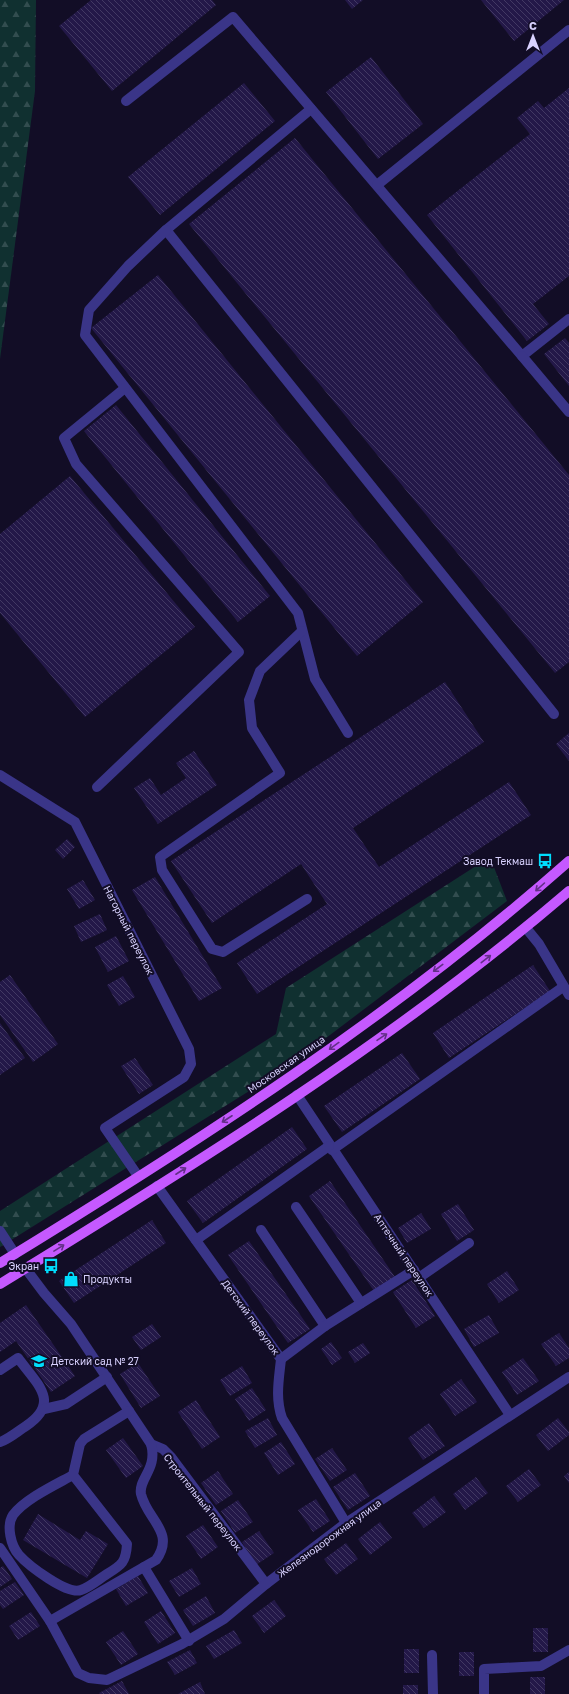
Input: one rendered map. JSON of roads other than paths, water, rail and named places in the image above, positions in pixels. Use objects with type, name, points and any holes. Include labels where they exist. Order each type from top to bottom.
[{"type":"main road","name":"Московская улица","points":[[0,1263],[286,1080],[378,1014],[512,912],[569,861]]},
{"type":"main road","points":[[0,1284],[157,1186],[297,1095],[390,1032],[526,928],[569,891]]},
{"type":"main road","points":[[15,1254],[26,1268]]},
{"type":"street","points":[[126,101],[233,18],[377,185],[569,412]]},
{"type":"street","points":[[377,185],[569,30]]},
{"type":"street","points":[[311,109],[166,230],[128,266],[89,310],[85,335],[298,613],[315,678],[348,733]]},
{"type":"street","points":[[166,230],[554,714]]},
{"type":"street","points":[[522,356],[569,319]]},
{"type":"street","points":[[96,787],[239,652],[76,464],[64,438],[125,388]]},
{"type":"street","points":[[302,631],[260,671],[248,700],[252,728],[280,773],[160,857],[162,870],[212,948],[223,952],[307,899]]},
{"type":"street","name":"Нагорный переулок","points":[[0,775],[75,822],[189,1049],[191,1064],[184,1078],[105,1128],[138,1176]]},
{"type":"street","points":[[196,1240],[566,991],[539,944],[526,928]]},
{"type":"street","name":"Аптечный переулок","points":[[297,1095],[510,1415]]},
{"type":"street","name":"Детский переулок","points":[[157,1186],[281,1359],[277,1391],[278,1406],[282,1418],[346,1523]]},
{"type":"street","points":[[296,1207],[361,1303]]},
{"type":"street","points":[[261,1230],[325,1326]]},
{"type":"street","points":[[0,1231],[15,1254]]},
{"type":"street","points":[[281,1359],[325,1326],[361,1303],[417,1274],[469,1243]]},
{"type":"street","name":"Строительный переулок","points":[[26,1268],[44,1293],[71,1324],[151,1444],[163,1449],[171,1457],[266,1584]]},
{"type":"street","points":[[0,1370],[18,1358],[44,1395],[44,1409]]},
{"type":"street","points":[[0,1442],[35,1420],[44,1409],[66,1404],[107,1377]]},
{"type":"street","name":"Железнодорожная улица","points":[[50,1621],[78,1673],[89,1678],[107,1680],[189,1641],[224,1619],[266,1584],[346,1523],[569,1377]]},
{"type":"street","points":[[73,1475],[127,1544],[126,1556],[121,1565],[81,1590],[69,1590],[58,1585],[19,1555],[14,1546],[9,1526],[12,1516],[20,1508],[73,1475],[80,1444],[84,1439],[129,1411]]},
{"type":"street","points":[[0,1548],[50,1621],[156,1560],[164,1544],[161,1531],[144,1505],[140,1491],[152,1465],[154,1455],[151,1444]]},
{"type":"street","points":[[144,1567],[189,1641]]},
{"type":"street","points":[[484,1694],[484,1669],[541,1666],[569,1650]]},
{"type":"street","points":[[432,1655],[432,1694]]},
{"type":"place","name":"Завод Текмаш","points":[[545,861]]},
{"type":"place","name":"Экран","points":[[51,1266]]},
{"type":"place","name":"Продукты","points":[[71,1279]]},
{"type":"place","name":"Детский сад № 27","points":[[39,1361]]}]
